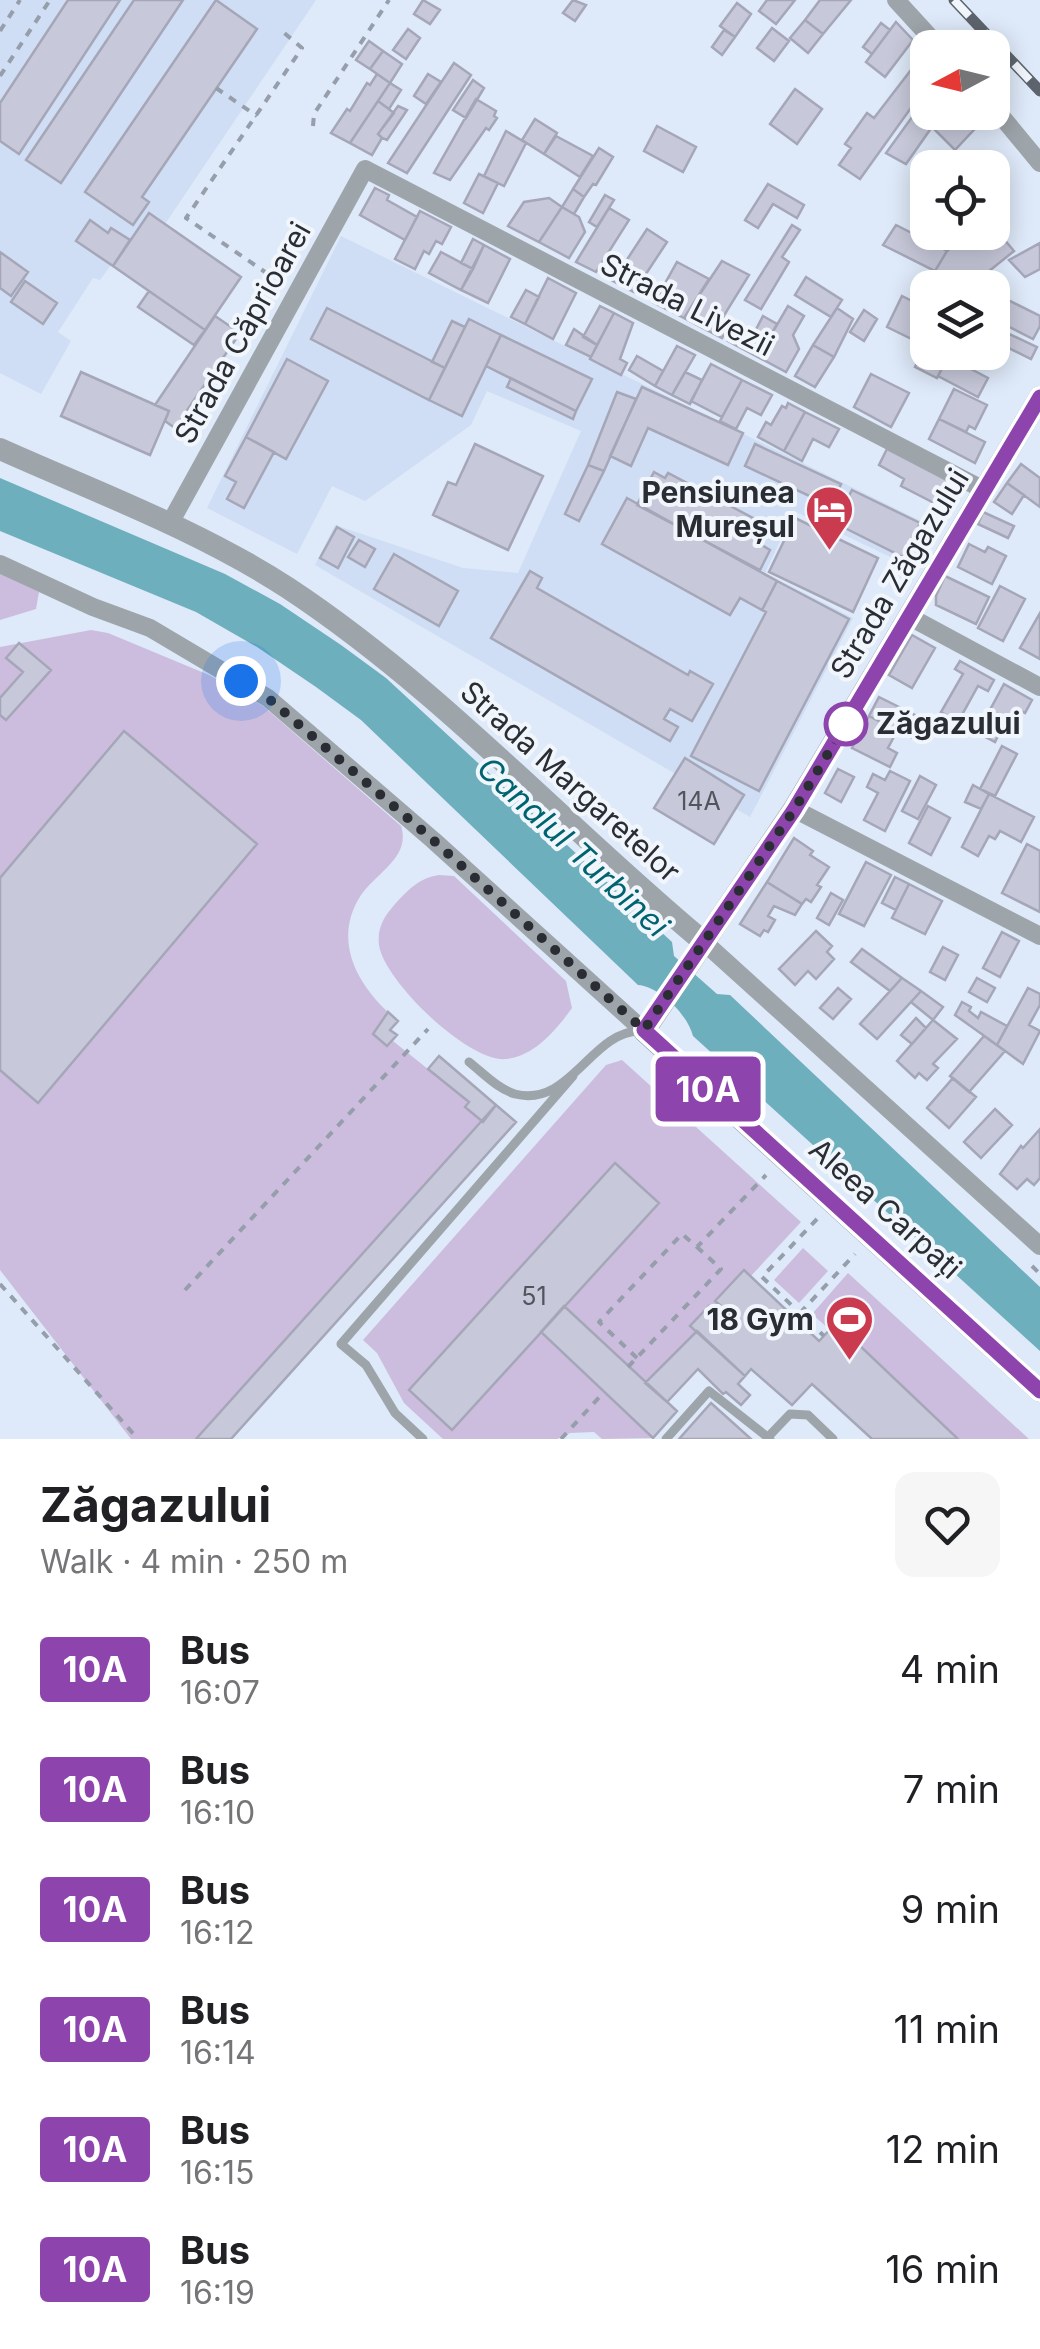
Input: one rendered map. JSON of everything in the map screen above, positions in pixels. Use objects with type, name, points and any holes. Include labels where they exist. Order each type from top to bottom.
[{"type":"street","points":[[896,0],[924,30]]},
{"type":"street","points":[[1010,127],[1040,163]]},
{"type":"street","name":"Strada Livezii","points":[[365,169],[984,490]]},
{"type":"street","name":"Strada Căprioarei","points":[[169,524],[365,169]]},
{"type":"street","name":"Strada Zăgazului","points":[[651,1021],[794,810],[1040,397]]},
{"type":"street","name":"Strada Margaretelor","points":[[0,449],[236,557],[288,588],[437,702],[1040,1246]]},
{"type":"street","points":[[0,564],[93,607],[150,628],[268,698],[651,1021]]},
{"type":"street","points":[[910,617],[1040,687]]},
{"type":"street","points":[[794,810],[1040,936]]},
{"type":"street","name":"Aleea Carpați","points":[[651,1021],[1040,1390]]},
{"type":"lane","points":[[423,1439],[395,1413],[366,1364],[341,1344],[573,1076],[623,1031],[651,1021]]},
{"type":"lane","points":[[469,1062],[514,1094],[530,1096],[573,1076]]},
{"type":"lane","points":[[666,1439],[709,1391],[769,1438],[790,1414],[808,1415],[832,1439]]},
{"type":"path","points":[[0,31],[20,0]]},
{"type":"path","points":[[0,76],[50,0]]},
{"type":"path","points":[[314,126],[314,114],[389,0]]},
{"type":"path","points":[[268,274],[186,218],[302,48],[282,31]]},
{"type":"path","points":[[216,88],[257,116]]},
{"type":"path","points":[[185,1290],[428,1029]]},
{"type":"path","points":[[697,1247],[769,1171]]},
{"type":"path","points":[[817,1218],[762,1277],[824,1336]]},
{"type":"path","points":[[628,1367],[637,1358],[721,1270],[682,1234],[599,1322],[637,1358]]},
{"type":"path","points":[[800,1314],[856,1252]]},
{"type":"path","points":[[0,1284],[138,1439]]},
{"type":"path","points":[[562,1439],[604,1392]]},
{"type":"shaded area","points":[[0,0],[316,0],[165,224],[149,213],[100,280],[93,278],[58,332],[71,341],[41,394],[0,373]]},
{"type":"shaded area","points":[[341,236],[925,523],[905,564],[794,511],[765,573],[853,618],[750,817],[315,565],[335,525],[463,568],[518,573],[581,431],[487,391],[471,425],[365,501],[332,486],[297,554],[207,508]]},
{"type":"shaded area","points":[[0,573],[39,592],[36,609],[0,620]]},
{"type":"shaded area","points":[[91,630],[108,633],[209,675],[263,706],[401,826],[403,837],[397,855],[361,895],[353,911],[349,927],[352,958],[366,987],[388,1012],[374,1035],[387,1046],[393,1041],[469,1102],[465,1107],[483,1122],[197,1439],[131,1439],[0,1270],[0,647]]},
{"type":"shaded area","points":[[439,875],[454,876],[566,981],[572,1008],[552,1033],[526,1053],[506,1059],[471,1048],[430,1017],[384,960],[379,939],[385,918],[414,885]]},
{"type":"shaded area","points":[[622,1060],[801,1222],[751,1276],[744,1271],[716,1300],[720,1305],[715,1311],[708,1307],[691,1325],[697,1331],[645,1383],[564,1306],[658,1203],[615,1163],[409,1390],[453,1429],[541,1332],[653,1438],[602,1439],[594,1432],[570,1433],[557,1439],[443,1439],[404,1403],[377,1353],[363,1340],[606,1065]]},
{"type":"shaded area","points":[[803,1248],[828,1271],[799,1303],[774,1280]]},
{"type":"shaded area","points":[[848,1273],[1029,1439],[958,1439],[837,1323],[830,1330],[812,1314]]},
{"type":"water","name":"Canalul Turbinei","points":[[0,478],[225,574],[280,604],[386,678],[672,942],[674,956],[717,994],[730,995],[1040,1287],[1040,1351],[693,1036],[671,1003],[655,990],[638,985],[361,720],[257,647],[196,612],[0,531]]},
{"type":"building","points":[[68,0],[120,0],[19,154],[0,141],[0,103]]},
{"type":"building","points":[[134,0],[183,0],[61,183],[26,160]]},
{"type":"building","points":[[216,0],[257,29],[142,197],[149,202],[133,225],[85,192]]},
{"type":"building","points":[[423,0],[440,10],[430,24],[414,14]]},
{"type":"building","points":[[573,0],[586,5],[575,21],[563,13]]},
{"type":"building","points":[[767,0],[795,0],[776,24],[759,11]]},
{"type":"building","points":[[820,0],[851,0],[823,34],[805,20]]},
{"type":"building","points":[[737,3],[751,14],[735,37],[720,26]]},
{"type":"building","points":[[805,20],[823,34],[808,53],[790,38]]},
{"type":"building","points":[[896,22],[910,37],[910,44],[885,77],[866,62]]},
{"type":"building","points":[[881,23],[890,30],[872,54],[863,47]]},
{"type":"building","points":[[772,28],[789,41],[774,61],[757,48]]},
{"type":"building","points":[[408,29],[420,38],[406,59],[393,50]]},
{"type":"building","points":[[724,30],[735,37],[722,55],[712,47]]},
{"type":"building","points":[[369,41],[383,51],[370,69],[356,60]]},
{"type":"building","points":[[383,51],[402,64],[390,83],[370,69]]},
{"type":"building","points":[[454,63],[471,75],[407,173],[388,163]]},
{"type":"building","points":[[910,71],[910,109],[860,179],[839,165],[851,148],[845,144],[867,113],[874,118]]},
{"type":"building","points":[[377,74],[390,83],[350,143],[331,133],[367,83],[370,85]]},
{"type":"building","points":[[428,74],[441,82],[426,104],[414,96]]},
{"type":"building","points":[[473,80],[484,88],[466,118],[453,110]]},
{"type":"building","points":[[390,83],[401,90],[389,109],[378,101]]},
{"type":"building","points":[[795,89],[822,109],[797,144],[770,124]]},
{"type":"building","points":[[476,99],[496,111],[497,118],[450,180],[434,173]]},
{"type":"building","points":[[378,101],[394,113],[378,134],[382,138],[372,155],[350,143]]},
{"type":"building","points":[[398,106],[407,110],[387,140],[382,138],[378,134]]},
{"type":"building","points":[[535,119],[557,133],[544,154],[522,140]]},
{"type":"building","points":[[910,120],[910,130],[930,130],[916,150],[910,150],[906,164],[886,153]]},
{"type":"building","points":[[657,126],[696,147],[683,172],[644,151]]},
{"type":"building","points":[[935,130],[974,130],[955,150]]},
{"type":"building","points":[[506,131],[526,143],[504,186],[484,176]]},
{"type":"building","points":[[556,136],[593,156],[580,177],[544,154]]},
{"type":"building","points":[[599,148],[613,157],[584,197],[573,189]]},
{"type":"building","points":[[479,174],[498,183],[483,213],[464,203]]},
{"type":"building","points":[[768,184],[804,205],[797,218],[773,204],[758,228],[745,220]]},
{"type":"building","points":[[375,188],[389,195],[387,200],[417,217],[405,240],[360,215]]},
{"type":"building","points":[[573,189],[584,197],[574,214],[562,207]]},
{"type":"building","points":[[605,195],[614,200],[597,227],[589,222]]},
{"type":"building","points":[[549,198],[562,207],[539,242],[508,226],[524,202]]},
{"type":"building","points":[[562,207],[579,217],[585,232],[569,258],[539,242]]},
{"type":"building","points":[[609,208],[629,220],[596,272],[576,262]]},
{"type":"building","points":[[420,211],[451,227],[442,244],[436,241],[429,254],[424,251],[415,269],[395,259]]},
{"type":"building","points":[[149,213],[241,277],[205,330],[113,266]]},
{"type":"building","points":[[90,220],[108,233],[111,228],[130,240],[113,266],[76,241]]},
{"type":"building","points":[[792,225],[800,230],[782,257],[789,262],[761,309],[745,300]]},
{"type":"building","points":[[896,225],[910,232],[910,250],[947,251],[933,270],[883,245]]},
{"type":"building","points":[[647,229],[667,242],[634,292],[613,281]]},
{"type":"building","points":[[473,239],[484,245],[473,269],[461,263]]},
{"type":"building","points":[[1040,243],[1040,269],[1025,277],[1009,260]]},
{"type":"building","points":[[484,245],[510,259],[488,303],[461,290]]},
{"type":"building","points":[[1010,246],[1014,251],[990,270],[936,270],[947,251],[1010,250]]},
{"type":"building","points":[[0,252],[28,272],[11,296],[0,288]]},
{"type":"building","points":[[441,252],[473,269],[461,290],[429,273]]},
{"type":"building","points":[[722,261],[749,275],[723,317],[731,322],[722,338],[684,318]]},
{"type":"building","points":[[677,262],[709,279],[684,318],[654,303]]},
{"type":"building","points":[[806,277],[842,300],[831,317],[795,295]]},
{"type":"building","points":[[548,278],[576,293],[553,339],[525,324]]},
{"type":"building","points":[[25,281],[57,303],[43,324],[11,302]]},
{"type":"building","points":[[526,290],[539,297],[525,324],[511,317]]},
{"type":"building","points":[[149,291],[205,330],[194,345],[138,307]]},
{"type":"building","points":[[902,296],[910,300],[910,338],[887,327]]},
{"type":"building","points":[[1010,301],[1040,316],[1033,339],[1010,327]]},
{"type":"building","points":[[600,306],[614,313],[597,345],[583,337]]},
{"type":"building","points":[[788,306],[804,316],[793,335],[799,349],[786,372],[758,357]]},
{"type":"building","points":[[327,308],[445,368],[429,400],[311,339]]},
{"type":"building","points":[[837,308],[853,319],[834,357],[813,345]]},
{"type":"building","points":[[864,310],[877,319],[864,341],[850,332]]},
{"type":"building","points":[[614,313],[633,323],[620,359],[627,363],[621,375],[590,359]]},
{"type":"building","points":[[215,316],[240,333],[175,428],[165,421],[169,411],[155,405]]},
{"type":"building","points":[[763,316],[777,324],[758,357],[728,341],[736,328],[752,337]]},
{"type":"building","points":[[469,319],[501,335],[462,416],[429,400]]},
{"type":"building","points":[[452,321],[465,327],[445,368],[432,362]]},
{"type":"building","points":[[574,329],[597,345],[591,357],[566,345]]},
{"type":"building","points":[[1010,334],[1037,347],[1031,359],[1010,349]]},
{"type":"building","points":[[501,335],[592,379],[576,411],[486,366]]},
{"type":"building","points":[[813,345],[834,357],[815,387],[795,376]]},
{"type":"building","points":[[677,346],[695,355],[672,395],[655,386]]},
{"type":"building","points":[[637,356],[663,371],[655,386],[629,370]]},
{"type":"building","points":[[287,359],[328,381],[286,459],[246,437]]},
{"type":"building","points":[[711,364],[742,380],[722,417],[691,401]]},
{"type":"building","points":[[921,370],[941,370],[937,378]]},
{"type":"building","points":[[941,370],[973,370],[988,378],[978,397],[938,376]]},
{"type":"building","points":[[81,372],[169,411],[150,455],[61,416]]},
{"type":"building","points":[[685,372],[702,380],[690,404],[672,395]]},
{"type":"building","points":[[871,374],[909,393],[891,427],[854,407]]},
{"type":"building","points":[[511,378],[576,411],[573,419],[507,387]]},
{"type":"building","points":[[742,380],[772,395],[761,415],[747,408],[736,429],[720,421]]},
{"type":"building","points":[[642,387],[743,433],[728,465],[648,428],[631,466],[610,456]]},
{"type":"building","points":[[954,389],[987,405],[975,429],[969,426],[966,432],[939,419]]},
{"type":"building","points":[[617,392],[636,399],[604,471],[588,465]]},
{"type":"building","points":[[788,403],[805,412],[784,451],[758,437],[766,422],[771,425]]},
{"type":"building","points":[[805,412],[839,429],[829,447],[813,439],[802,461],[784,451]]},
{"type":"building","points":[[939,419],[985,442],[975,463],[929,439]]},
{"type":"building","points":[[246,437],[274,452],[244,508],[227,499],[236,482],[225,476]]},
{"type":"building","points":[[475,444],[543,476],[508,550],[433,515],[448,482],[456,485]]},
{"type":"building","points":[[755,444],[841,484],[831,506],[745,466]]},
{"type":"building","points":[[887,449],[954,484],[942,507],[901,486],[904,479],[879,465]]},
{"type":"building","points":[[1021,464],[1040,478],[1040,507],[1007,483]]},
{"type":"building","points":[[588,465],[604,471],[579,521],[565,514]]},
{"type":"building","points":[[654,472],[665,478],[668,473],[753,518],[747,530],[762,538],[760,544],[770,550],[760,570],[637,505]]},
{"type":"building","points":[[1007,483],[1024,495],[1012,514],[994,502]]},
{"type":"building","points":[[852,490],[920,523],[903,557],[835,523]]},
{"type":"building","points":[[627,498],[777,581],[762,610],[740,598],[730,615],[602,544]]},
{"type":"building","points":[[983,512],[1014,526],[1008,538],[978,524]]},
{"type":"building","points":[[795,518],[878,558],[853,612],[769,572]]},
{"type":"building","points":[[337,527],[354,537],[338,568],[320,558]]},
{"type":"building","points":[[359,540],[375,549],[365,567],[348,557]]},
{"type":"building","points":[[969,544],[985,552],[988,547],[1006,556],[992,584],[958,567]]},
{"type":"building","points":[[394,554],[458,591],[439,626],[374,589]]},
{"type":"building","points":[[530,571],[542,578],[537,588],[688,675],[690,671],[713,684],[692,721],[670,709],[664,719],[678,727],[670,741],[491,638]]},
{"type":"building","points":[[945,576],[989,597],[976,624],[936,605]]},
{"type":"building","points":[[777,581],[849,619],[759,791],[691,756],[766,612],[762,610]]},
{"type":"building","points":[[1000,586],[1025,599],[1003,641],[978,628]]},
{"type":"building","points":[[1040,613],[1040,659],[1020,648]]},
{"type":"building","points":[[912,635],[935,648],[912,688],[889,675]]},
{"type":"building","points":[[19,643],[51,670],[6,720],[0,715],[0,698],[23,672],[6,658]]},
{"type":"building","points":[[960,661],[994,680],[988,691],[978,686],[958,722],[941,712],[963,674],[955,669]]},
{"type":"building","points":[[1004,684],[1032,700],[1025,713],[1018,709],[1006,731],[985,719]]},
{"type":"building","points":[[879,697],[931,723],[921,742],[869,716]]},
{"type":"building","points":[[869,716],[897,731],[888,748],[897,753],[890,767],[852,748]]},
{"type":"building","points":[[985,721],[1001,730],[995,742],[978,733]]},
{"type":"building","points":[[124,731],[257,844],[38,1103],[0,1070],[0,878]]},
{"type":"building","points":[[1002,746],[1017,754],[995,796],[980,789]]},
{"type":"building","points":[[685,758],[744,795],[714,844],[654,808]]},
{"type":"building","points":[[838,769],[854,777],[841,802],[825,793]]},
{"type":"building","points":[[890,771],[910,781],[885,831],[864,820],[878,793],[867,787],[873,774],[885,780]]},
{"type":"building","points":[[920,776],[936,785],[918,819],[902,811]]},
{"type":"building","points":[[973,785],[989,794],[981,809],[965,802]]},
{"type":"building","points":[[989,794],[1034,817],[1021,842],[1000,831],[995,839],[989,836],[978,856],[962,847]]},
{"type":"building","points":[[928,806],[950,818],[931,855],[909,843]]},
{"type":"building","points":[[794,838],[829,867],[811,902],[806,899],[802,904],[767,882]]},
{"type":"building","points":[[1027,844],[1040,851],[1040,912],[1002,893]]},
{"type":"building","points":[[866,862],[891,875],[864,926],[839,914]]},
{"type":"building","points":[[895,877],[909,884],[896,910],[882,903]]},
{"type":"building","points":[[767,882],[802,904],[795,915],[774,906],[768,916],[775,920],[768,932],[764,930],[760,936],[740,924]]},
{"type":"building","points":[[909,884],[942,901],[925,934],[892,918]]},
{"type":"building","points":[[831,893],[843,900],[829,925],[817,918]]},
{"type":"building","points":[[816,931],[832,946],[827,952],[834,959],[816,979],[808,971],[795,985],[779,969]]},
{"type":"building","points":[[1002,932],[1019,941],[1000,977],[983,968]]},
{"type":"building","points":[[943,947],[958,955],[945,980],[930,972]]},
{"type":"building","points":[[862,949],[902,978],[890,991],[851,962]]},
{"type":"building","points":[[902,978],[921,991],[877,1039],[860,1024]]},
{"type":"building","points":[[977,978],[995,988],[987,1002],[969,992]]},
{"type":"building","points":[[838,988],[851,999],[833,1019],[820,1008]]},
{"type":"building","points":[[1028,988],[1040,994],[1040,1005],[1029,1025],[1040,1031],[1023,1064],[997,1045]]},
{"type":"building","points":[[921,991],[943,1007],[933,1020],[911,1002]]},
{"type":"building","points":[[962,1002],[978,1018],[981,1012],[1007,1026],[997,1045],[955,1015]]},
{"type":"building","points":[[388,1012],[398,1021],[390,1030],[397,1035],[387,1046],[373,1034]]},
{"type":"building","points":[[916,1018],[926,1028],[912,1044],[901,1035]]},
{"type":"building","points":[[933,1020],[957,1039],[933,1064],[938,1068],[927,1080],[919,1073],[915,1078],[897,1061]]},
{"type":"building","points":[[984,1036],[1005,1051],[969,1092],[950,1076]]},
{"type":"building","points":[[439,1056],[496,1105],[483,1122],[465,1107],[469,1102],[428,1069]]},
{"type":"building","points":[[953,1078],[976,1097],[949,1128],[927,1108]]},
{"type":"building","points":[[496,1105],[516,1122],[231,1439],[196,1439]]},
{"type":"building","points":[[995,1109],[1012,1125],[981,1158],[964,1142]]},
{"type":"building","points":[[1040,1129],[1040,1178],[1034,1185],[1027,1179],[1017,1189],[1000,1174]]},
{"type":"building","points":[[615,1163],[659,1203],[452,1430],[409,1390]]},
{"type":"building","points":[[744,1270],[819,1341],[836,1323],[958,1439],[872,1439],[812,1384],[792,1405],[751,1369],[745,1376],[690,1326],[709,1306],[715,1311],[720,1305],[715,1301]]},
{"type":"building","points":[[564,1306],[677,1411],[653,1438],[541,1332]]},
{"type":"building","points":[[697,1331],[745,1376],[738,1384],[750,1395],[741,1405],[726,1392],[723,1394],[698,1369],[667,1402],[645,1383]]},
{"type":"building","points":[[711,1403],[751,1439],[679,1439]]},
{"type":"railway","points":[[954,0],[1040,91]]},
{"type":"bus line","name":"10A","points":[[1040,397],[794,810],[644,1030],[1040,1391]]},
{"type":"place","name":"Pensiunea Mureșul","points":[[830,552]]},
{"type":"place","name":"Zăgazului","points":[[846,724]]},
{"type":"place","name":"18 Gym","points":[[849,1362]]},
{"type":"route","points":[[241,681],[268,698],[433,840],[644,1030],[794,810],[850,717],[846,724]]}]
